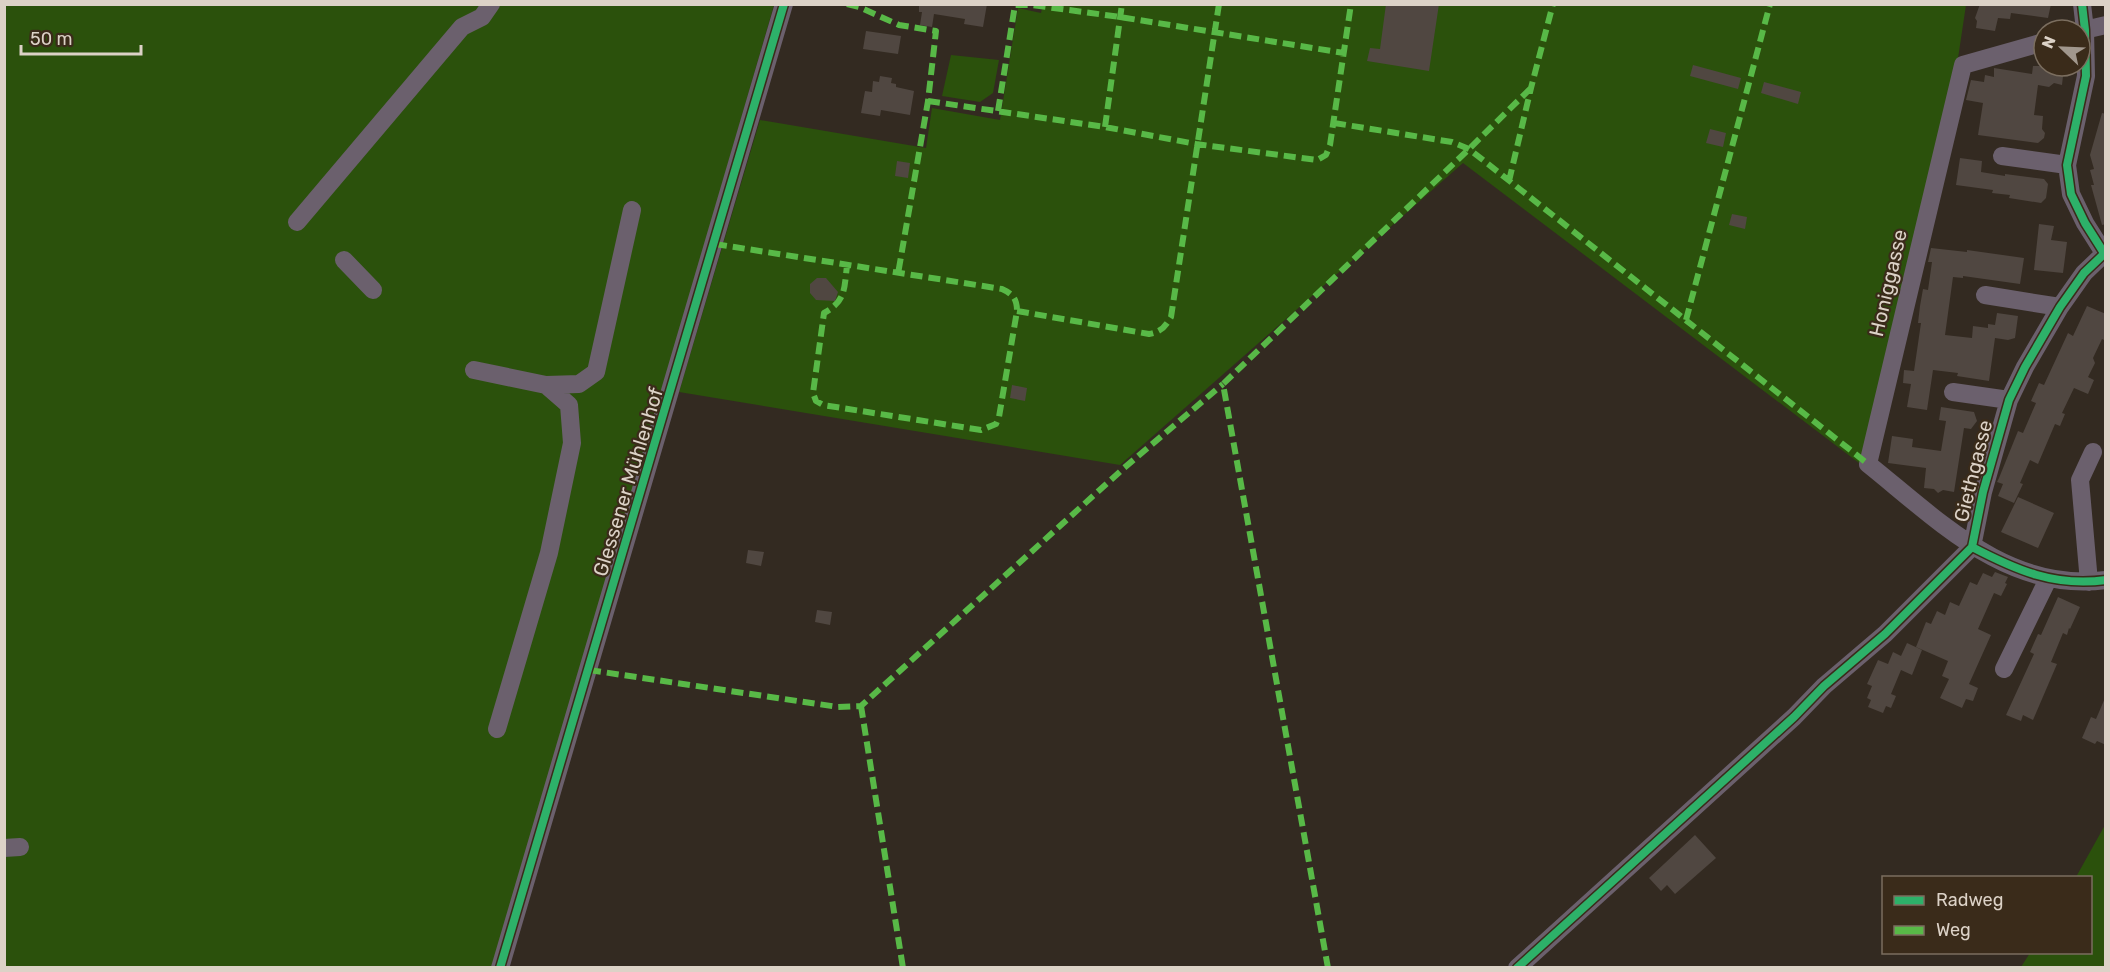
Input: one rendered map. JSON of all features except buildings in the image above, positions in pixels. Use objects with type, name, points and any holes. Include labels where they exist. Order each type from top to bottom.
[{"type":"street","points":[[297,222],[462,27],[482,17],[491,4]]},
{"type":"street","name":"Glessener Mühlenhof","points":[[500,968],[784,4]]},
{"type":"street","name":"Honiggasse","points":[[1972,547],[1868,464],[1963,65],[2032,45]]},
{"type":"street","points":[[2086,78],[2067,165],[2071,194],[2085,223],[2105,252]]},
{"type":"street","points":[[2002,156],[2067,165]]},
{"type":"street","points":[[474,370],[546,385],[579,384],[596,372],[632,210]]},
{"type":"street","name":"Giethgasse","points":[[1517,968],[1885,633],[1972,547],[1983,492],[2008,400],[2060,307],[2084,273],[2105,252]]},
{"type":"street","points":[[344,260],[373,290]]},
{"type":"street","points":[[1985,295],[2060,307]]},
{"type":"street","points":[[497,729],[549,553],[572,443],[569,405],[546,385]]},
{"type":"street","name":"Giethgasse","points":[[1953,392],[2008,400]]},
{"type":"street","points":[[1972,547],[2007,565],[2048,579],[2097,581],[2080,480],[2093,452]]},
{"type":"street","points":[[2004,669],[2048,579]]},
{"type":"green space","points":[[1043,4],[1966,5],[1957,65],[1863,466],[1463,163],[1120,465],[679,392],[760,120],[926,148],[932,108],[1000,120],[1018,8],[1041,13]]},
{"type":"green space","points":[[5,5],[774,5],[495,967],[5,968]]},
{"type":"green space","points":[[951,55],[999,60],[993,93],[980,102],[942,96]]},
{"type":"green space","points":[[2105,825],[2105,967],[2021,967],[2029,954],[2092,954],[2092,876],[2077,876]]},
{"type":"marked path","points":[[847,4],[899,25],[936,31],[928,101],[898,274]]},
{"type":"marked path","points":[[1105,127],[1122,4]]},
{"type":"marked path","points":[[1017,311],[1149,334],[1160,330],[1169,321],[1219,4]]},
{"type":"marked path","points":[[928,101],[1105,127],[1196,144],[1317,160],[1326,155],[1330,145],[1351,4]]},
{"type":"marked path","points":[[1509,181],[1553,4]]},
{"type":"marked path","points":[[1686,320],[1770,4]]},
{"type":"marked path","points":[[998,111],[1015,5],[1032,5],[1120,17],[1344,53]]},
{"type":"marked path","points":[[1328,968],[1223,384],[1531,88]]},
{"type":"marked path","points":[[1334,123],[1452,142],[1469,149],[1868,464]]},
{"type":"marked path","points":[[715,244],[1002,289],[1009,293],[1014,297],[1017,311],[996,424],[981,430],[823,405],[816,401],[813,393],[824,313],[836,304],[843,294],[847,266]]},
{"type":"marked path","points":[[589,670],[838,707],[861,706],[1124,468],[1223,384]]},
{"type":"marked path","points":[[861,706],[903,968]]},
{"type":"cycle path","points":[[500,968],[784,4]]},
{"type":"cycle path","points":[[2082,4],[2086,76],[2067,165],[2071,194],[2085,223],[2104,253]]},
{"type":"cycle path","points":[[1517,968],[1794,717],[1824,686],[1885,634],[1972,547],[1983,492],[2009,400],[2025,367],[2060,307],[2084,273],[2106,252]]},
{"type":"cycle path","points":[[1972,547],[2004,563],[2052,579],[2087,582],[2106,580]]}]
